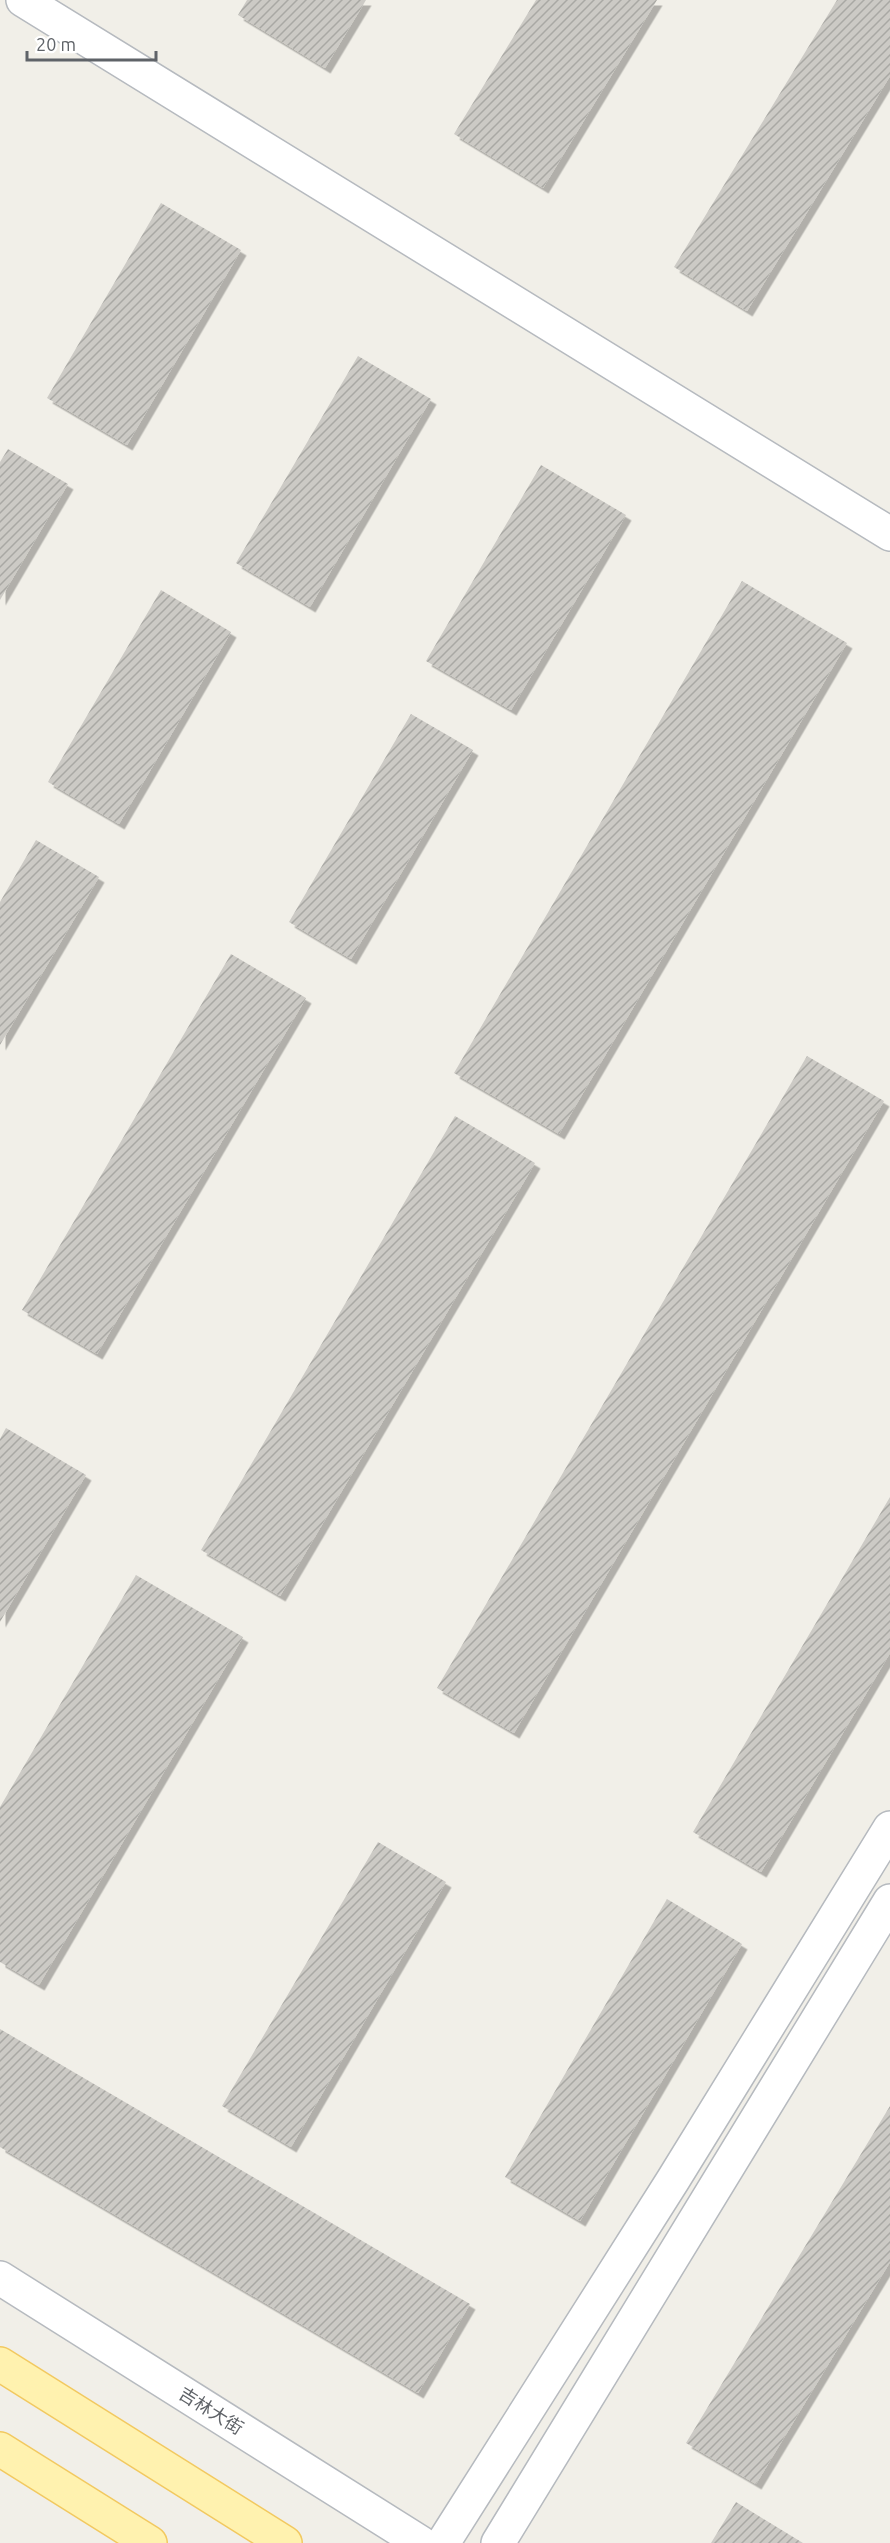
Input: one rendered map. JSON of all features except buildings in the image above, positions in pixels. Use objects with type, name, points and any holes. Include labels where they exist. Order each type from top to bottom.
[{"type":"main road","points":[[23,0],[890,534]]},
{"type":"main road","points":[[443,2543],[673,2180],[890,1828]]},
{"type":"main road","points":[[498,2543],[890,1901]]},
{"type":"main road","name":"吉林大街","points":[[0,2278],[421,2543]]},
{"type":"main road","points":[[0,2364],[285,2543]]},
{"type":"main road","points":[[0,2449],[150,2543]]}]
